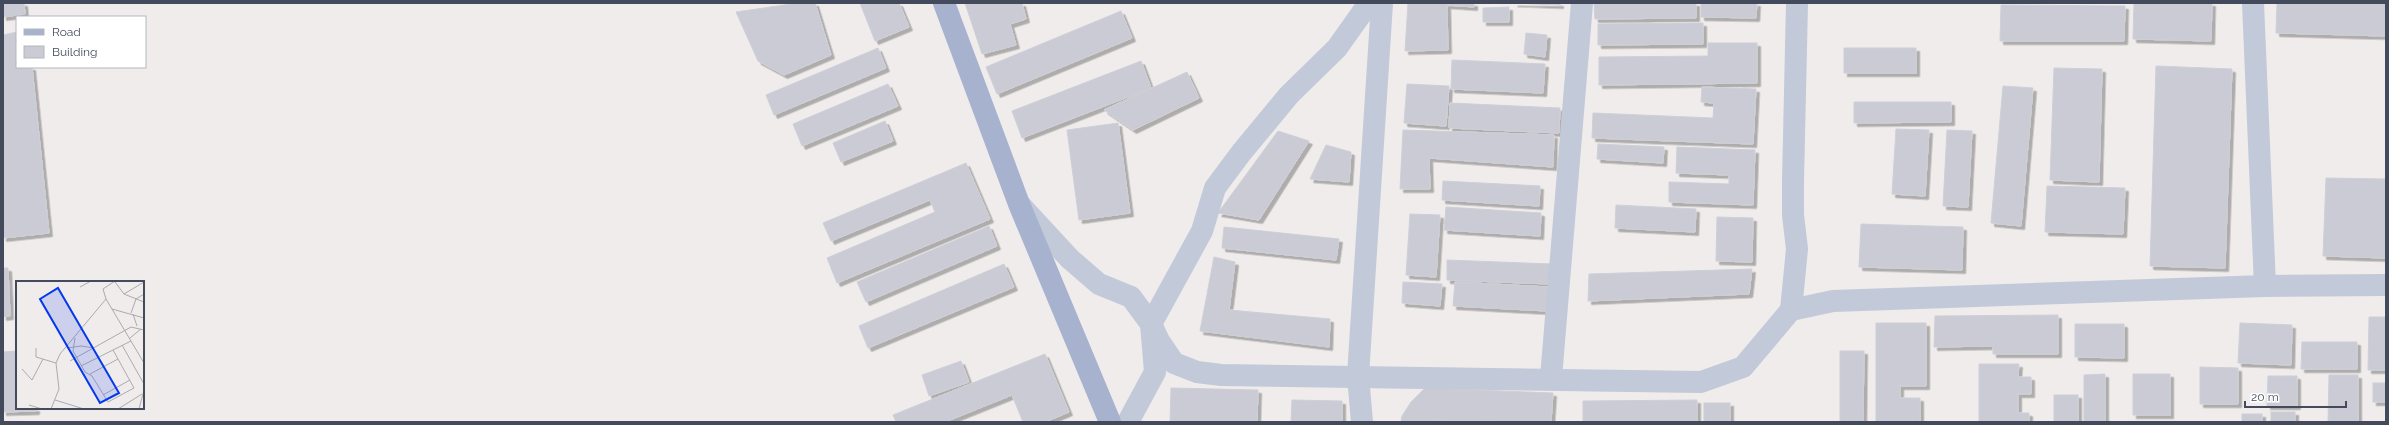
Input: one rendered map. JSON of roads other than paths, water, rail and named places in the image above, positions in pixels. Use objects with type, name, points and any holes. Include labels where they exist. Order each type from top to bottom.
[{"type":"main road","points":[[944,3],[1019,204],[1110,422]]},
{"type":"street","points":[[1128,422],[1155,372],[1151,324],[1202,230],[1215,188],[1241,153],[1289,95],[1337,48],[1369,3]]},
{"type":"street","points":[[1362,422],[1358,376],[1382,3]]},
{"type":"street","points":[[1551,378],[1582,3]]},
{"type":"street","points":[[1019,204],[1070,259],[1099,284],[1131,297],[1151,324],[1159,341],[1174,363],[1197,372],[1221,375],[1551,378],[1701,382],[1743,367],[1792,310],[1797,249],[1793,208],[1797,3]]},
{"type":"street","points":[[2252,3],[2265,286]]},
{"type":"street","points":[[1792,310],[1833,301],[2265,286],[2386,285]]}]
